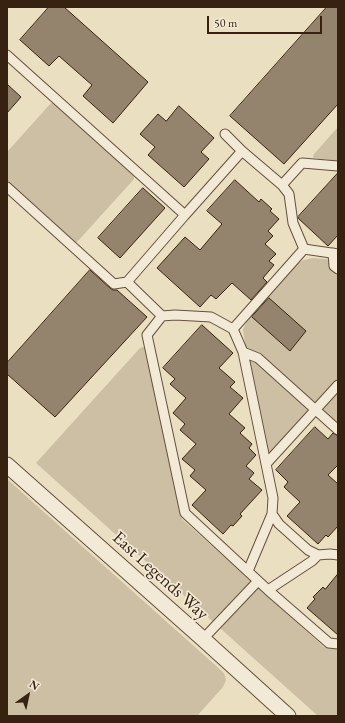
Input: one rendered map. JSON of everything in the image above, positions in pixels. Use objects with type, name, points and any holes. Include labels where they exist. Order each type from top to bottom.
[{"type":"street","points":[[7,55],[185,215]]},
{"type":"street","points":[[225,134],[242,151],[282,185],[289,194],[293,223],[304,248]]},
{"type":"street","points":[[7,187],[74,250],[114,284],[127,282],[242,151]]},
{"type":"street","points":[[282,185],[302,163],[338,166]]},
{"type":"street","points":[[304,248],[335,254],[334,266],[338,269]]},
{"type":"street","points":[[233,329],[304,248]]},
{"type":"street","points":[[127,282],[162,316]]},
{"type":"street","points":[[248,571],[272,514],[273,498],[243,352],[233,329],[211,317],[174,315],[162,316],[147,335],[184,513],[268,590],[329,643],[338,644]]},
{"type":"street","points":[[243,352],[258,358],[338,430]]},
{"type":"street","points":[[266,464],[338,385]]},
{"type":"street","name":"East Legends Way","points":[[7,465],[204,639],[288,716]]},
{"type":"street","points":[[272,514],[279,524],[308,550],[318,555],[338,555]]},
{"type":"street","points":[[268,590],[312,561],[318,555]]},
{"type":"street","points":[[204,639],[258,580]]},
{"type":"shaded area","points":[[51,103],[54,103],[134,175],[134,179],[77,242],[73,243],[7,182],[7,152]]},
{"type":"shaded area","points":[[338,127],[338,161],[314,158],[314,154]]},
{"type":"shaded area","points":[[312,258],[338,260],[338,425],[314,404],[271,453],[269,453],[249,366],[243,330],[247,320],[298,263]]},
{"type":"shaded area","points":[[142,347],[145,349],[182,519],[324,647],[338,649],[338,716],[318,716],[36,463]]},
{"type":"shaded area","points":[[7,479],[224,673],[226,680],[223,687],[197,716],[7,716]]},
{"type":"building","points":[[49,7],[64,7],[148,82],[113,123],[83,96],[92,85],[59,56],[49,66],[20,40]]},
{"type":"building","points":[[327,7],[338,7],[338,104],[284,164],[230,116]]},
{"type":"building","points":[[7,84],[21,97],[7,113]]},
{"type":"building","points":[[179,106],[214,138],[201,152],[209,159],[184,187],[148,155],[155,147],[140,134],[158,114],[166,121]]},
{"type":"building","points":[[338,173],[338,235],[328,246],[298,217]]},
{"type":"building","points":[[235,180],[259,202],[261,199],[272,209],[270,211],[279,219],[268,231],[273,236],[265,244],[276,254],[269,261],[274,265],[263,278],[267,282],[251,300],[232,283],[216,299],[211,295],[200,307],[157,268],[185,237],[200,250],[222,224],[207,211]]},
{"type":"building","points":[[143,188],[165,208],[120,258],[98,238]]},
{"type":"building","points":[[90,270],[110,288],[117,290],[147,317],[55,417],[7,374],[7,363]]},
{"type":"building","points":[[269,298],[306,331],[290,351],[252,317]]},
{"type":"building","points":[[202,325],[233,353],[219,368],[235,382],[230,387],[243,398],[229,414],[245,428],[240,433],[252,444],[249,448],[256,455],[246,466],[254,473],[249,479],[262,490],[240,514],[242,516],[223,534],[192,505],[206,490],[190,476],[195,470],[182,459],[196,444],[180,430],[185,424],[173,413],[186,398],[170,384],[175,379],[163,368]]},
{"type":"building","points":[[315,427],[328,439],[333,433],[338,436],[338,465],[328,475],[338,484],[338,526],[328,537],[326,535],[318,544],[287,516],[300,502],[284,487],[288,482],[276,470]]},
{"type":"building","points":[[338,574],[338,635],[307,608],[315,599],[313,597],[323,587],[325,589]]}]
